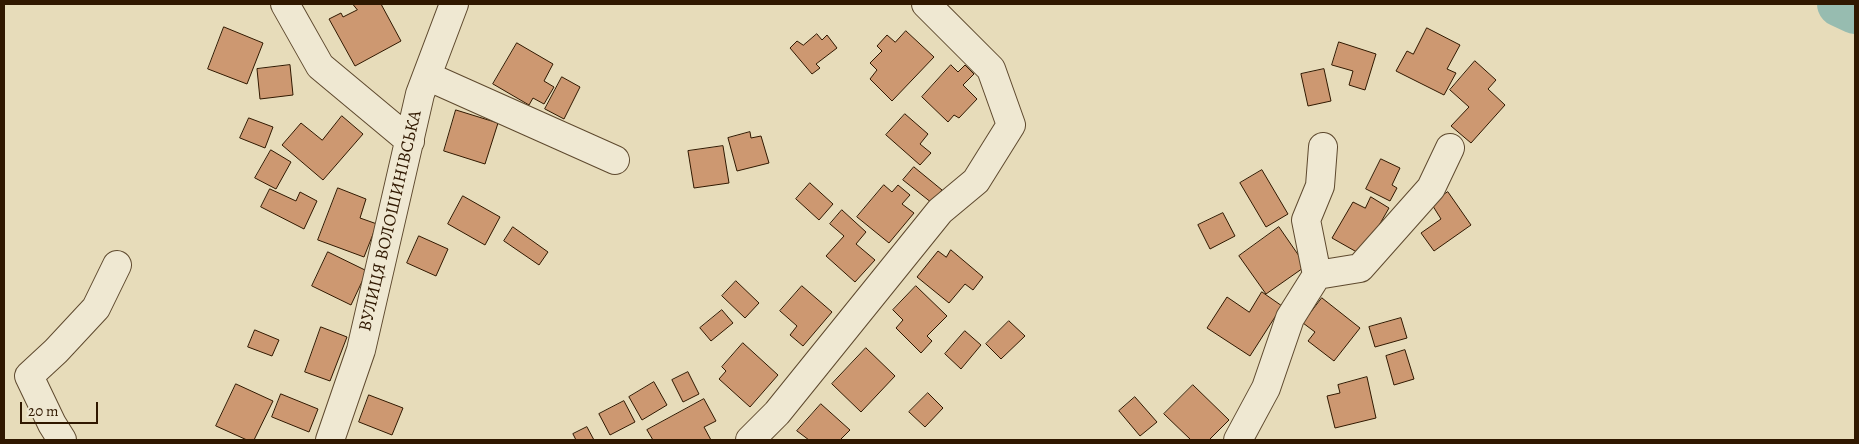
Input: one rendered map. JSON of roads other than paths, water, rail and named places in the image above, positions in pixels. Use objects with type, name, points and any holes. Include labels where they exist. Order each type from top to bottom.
[{"type":"street","points":[[285,4],[320,66],[410,141]]},
{"type":"street","name":"ВУЛИЦЯ ВОЛОШИНІВСЬКА","points":[[330,440],[361,350],[420,94],[454,4]]},
{"type":"street","points":[[750,440],[777,413],[940,211],[976,181],[1011,125],[991,69],[926,4]]},
{"type":"street","points":[[427,76],[615,160]]},
{"type":"street","points":[[1238,440],[1266,388],[1290,318],[1317,275],[1306,220],[1320,186],[1323,147]]},
{"type":"street","points":[[1317,275],[1360,268],[1431,188],[1450,148]]},
{"type":"street","points":[[62,440],[52,424],[29,376],[56,351],[96,308],[117,265]]},
{"type":"waterway","points":[[1840,4],[1855,11]]}]
